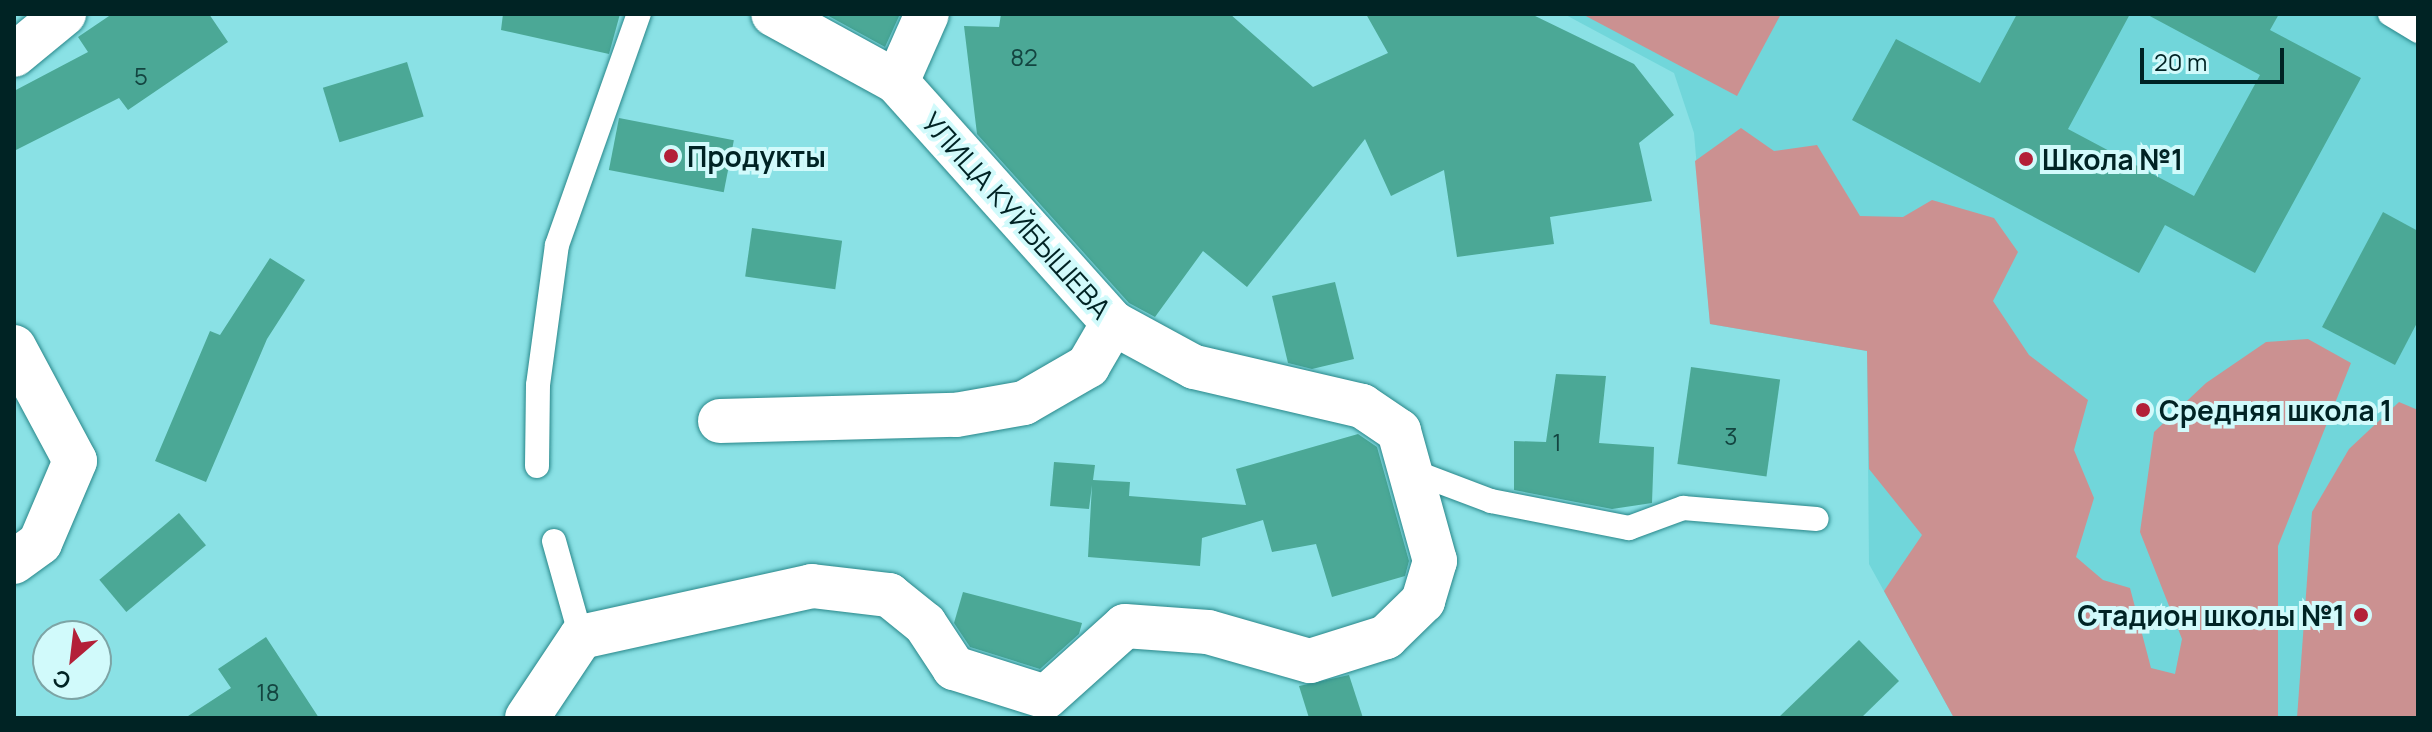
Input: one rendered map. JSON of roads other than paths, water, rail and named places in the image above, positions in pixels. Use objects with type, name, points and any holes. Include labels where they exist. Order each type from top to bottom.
[{"type":"street","points":[[14,55],[64,14]]},
{"type":"street","name":"УЛИЦА КУЙБЫШЕВА","points":[[581,637],[812,586],[889,595],[925,624],[954,668],[1046,697],[1069,685],[1125,626],[1208,632],[1310,661],[1386,637],[1423,601],[1435,561],[1399,431],[1362,406],[1194,367],[1113,323],[897,82],[773,14]]},
{"type":"street","points":[[897,82],[927,14]]},
{"type":"street","points":[[720,421],[956,415],[1024,403],[1088,366],[1113,323]]},
{"type":"street","points":[[14,347],[75,461],[27,552]]},
{"type":"street","points":[[527,718],[581,637]]},
{"type":"lane","points":[[537,466],[538,385],[557,245],[639,14]]},
{"type":"lane","points":[[2390,14],[2418,31]]},
{"type":"lane","points":[[1409,470],[1491,501],[1629,528],[1683,508],[1817,519]]},
{"type":"lane","points":[[554,541],[581,637]]},
{"type":"place","name":"Продукты","points":[[671,156]]},
{"type":"place","name":"Школа №1","points":[[2026,159]]},
{"type":"place","name":"Средняя школа 1","points":[[2143,410]]},
{"type":"place","name":"Стадион школы №1","points":[[2361,615]]}]
